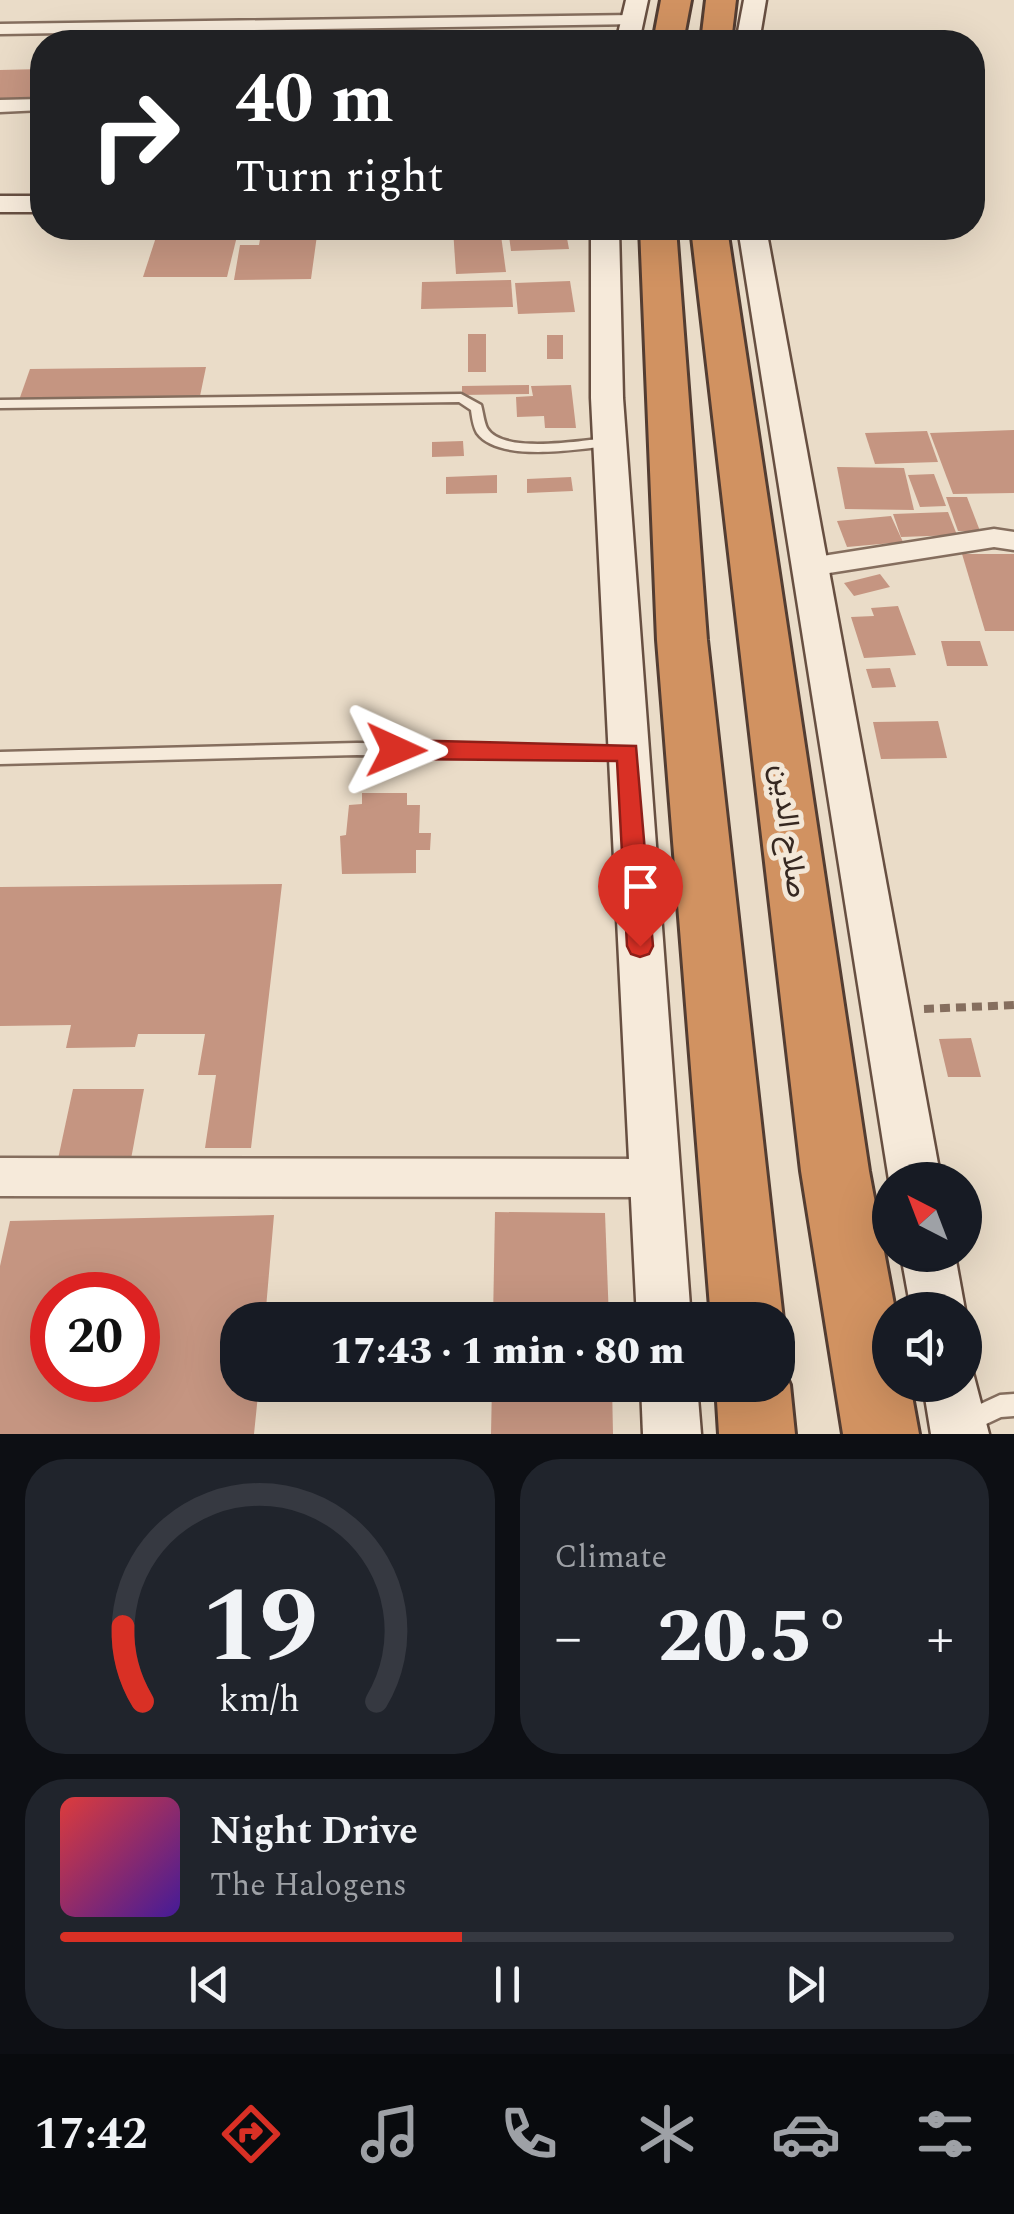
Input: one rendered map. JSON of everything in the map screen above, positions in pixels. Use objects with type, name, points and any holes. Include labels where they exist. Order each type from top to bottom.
[{"type":"highway","points":[[670,30],[676,0]]},
{"type":"highway","points":[[717,30],[721,0]]},
{"type":"highway","points":[[659,240],[682,640],[744,1302]]},
{"type":"highway","name":"صلاح الدين","points":[[711,240],[832,1153],[881,1434]]},
{"type":"highway","points":[[754,1402],[757,1434]]},
{"type":"street","points":[[750,30],[756,0]]},
{"type":"street","points":[[0,29],[633,21]]},
{"type":"street","points":[[0,106],[30,105]]},
{"type":"street","points":[[0,204],[30,204]]},
{"type":"street","points":[[605,240],[610,442],[663,1302]]},
{"type":"street","points":[[754,240],[912,1162]]},
{"type":"street","points":[[810,567],[994,538],[1014,542]]},
{"type":"street","points":[[0,1177],[654,1178]]},
{"type":"street","points":[[670,1402],[672,1434]]},
{"type":"lane","points":[[0,404],[461,398],[477,408],[482,430],[497,444],[525,447],[610,442]]},
{"type":"lane","points":[[0,758],[357,749],[628,752]]},
{"type":"lane","points":[[956,1415],[1014,1406]]},
{"type":"building","points":[[30,69],[30,101],[0,102],[0,70]]},
{"type":"building","points":[[155,240],[236,240],[227,277],[143,277]]},
{"type":"building","points":[[260,240],[316,240],[311,279],[234,280],[240,245],[259,245]]},
{"type":"building","points":[[454,240],[502,240],[506,272],[456,274]]},
{"type":"building","points":[[510,240],[567,240],[569,249],[511,251]]},
{"type":"building","points":[[511,280],[513,307],[421,309],[422,282]]},
{"type":"building","points":[[570,281],[575,312],[518,314],[515,283]]},
{"type":"building","points":[[468,334],[486,334],[486,372],[468,372]]},
{"type":"building","points":[[547,335],[563,335],[563,359],[547,359]]},
{"type":"building","points":[[206,367],[199,401],[18,403],[30,369]]},
{"type":"building","points":[[529,385],[529,394],[462,395],[462,386]]},
{"type":"building","points":[[571,385],[576,428],[545,428],[544,416],[517,417],[516,397],[533,396],[531,386]]},
{"type":"building","points":[[1014,430],[1014,493],[953,494],[930,433]]},
{"type":"building","points":[[927,431],[938,462],[875,464],[865,433]]},
{"type":"building","points":[[463,441],[464,456],[432,457],[432,442]]},
{"type":"building","points":[[837,467],[904,468],[914,510],[845,509]]},
{"type":"building","points":[[934,474],[946,506],[920,507],[908,475]]},
{"type":"building","points":[[497,475],[497,493],[446,494],[446,477]]},
{"type":"building","points":[[571,477],[573,491],[527,493],[527,479]]},
{"type":"building","points":[[946,497],[967,497],[980,531],[958,531]]},
{"type":"building","points":[[948,512],[957,535],[901,537],[893,514]]},
{"type":"building","points":[[891,516],[903,542],[847,547],[837,521]]},
{"type":"building","points":[[962,554],[1014,554],[1014,631],[985,631]]},
{"type":"building","points":[[880,574],[890,587],[854,596],[844,583]]},
{"type":"building","points":[[898,606],[916,655],[864,658],[851,617],[874,616],[871,608]]},
{"type":"building","points":[[941,641],[980,641],[988,666],[947,666]]},
{"type":"building","points":[[890,668],[896,687],[872,688],[866,669]]},
{"type":"building","points":[[938,721],[947,758],[881,759],[873,722]]},
{"type":"building","points":[[362,793],[407,793],[407,805],[420,805],[419,833],[431,833],[430,850],[416,850],[416,873],[342,874],[340,836],[346,835],[349,805],[362,804]]},
{"type":"building","points":[[282,884],[251,1148],[205,1148],[216,1075],[198,1075],[205,1034],[138,1034],[135,1047],[66,1048],[71,1025],[0,1026],[0,887]]},
{"type":"building","points":[[971,1038],[981,1077],[948,1077],[939,1039]]},
{"type":"building","points":[[73,1089],[144,1089],[131,1159],[58,1159]]},
{"type":"building","points":[[495,1212],[605,1213],[608,1302],[493,1302]]},
{"type":"building","points":[[274,1215],[267,1302],[220,1302],[220,1402],[257,1402],[254,1434],[0,1434],[0,1266],[10,1221]]},
{"type":"building","points":[[492,1402],[612,1402],[613,1434],[491,1434]]},
{"type":"route","points":[[396,750],[628,752],[640,946]]}]
